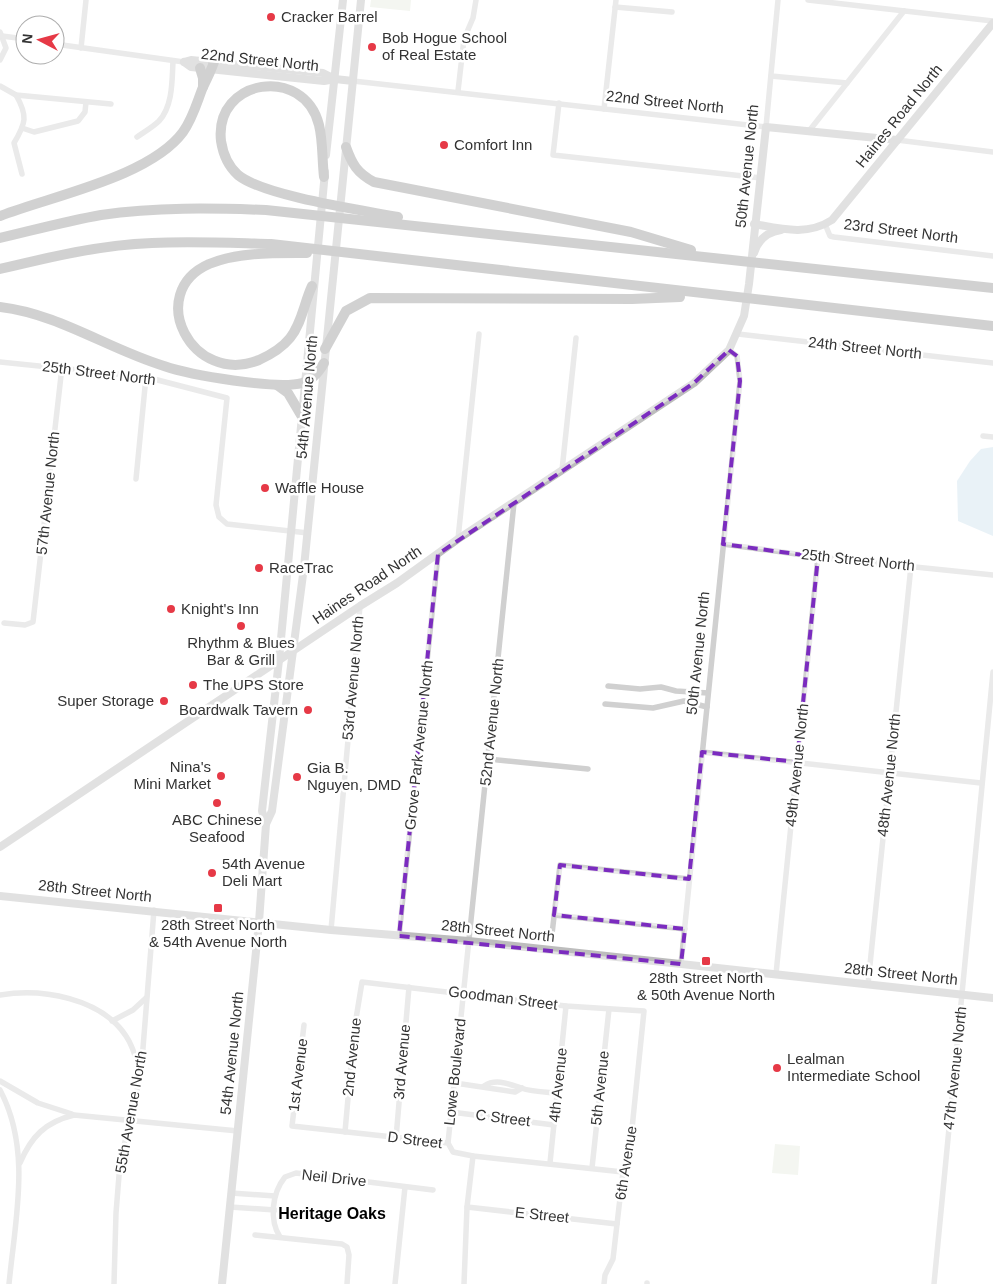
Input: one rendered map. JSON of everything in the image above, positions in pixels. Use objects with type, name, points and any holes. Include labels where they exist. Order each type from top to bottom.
[{"type":"highway","points":[[0,216],[107,179],[159,155],[182,133],[195,110],[213,66]]},
{"type":"highway","points":[[200,68],[203,88]]},
{"type":"highway","points":[[324,177],[319,124],[310,105],[301,97],[287,89],[259,86],[244,93],[231,104],[222,126],[223,151],[230,165],[247,180],[268,189],[304,198],[462,231]]},
{"type":"highway","points":[[346,147],[353,166],[363,176],[374,182],[631,232],[716,257]]},
{"type":"highway","points":[[0,238],[102,215],[189,208],[301,212],[993,288]]},
{"type":"highway","points":[[0,269],[55,255],[150,243],[202,241],[271,244],[711,296],[993,326]]},
{"type":"highway","points":[[312,286],[298,323],[289,339],[280,348],[251,363],[233,365],[205,357],[186,339],[181,328],[179,304],[186,286],[198,271],[220,260],[234,257],[300,253],[377,256]]},
{"type":"highway","points":[[325,349],[346,311],[370,298],[632,299],[711,296]]},
{"type":"highway","points":[[0,307],[44,316],[161,366],[184,372],[277,385],[304,382],[315,376],[324,363]]},
{"type":"highway","points":[[277,385],[288,393],[301,415]]},
{"type":"street","points":[[82,48],[86,0]]},
{"type":"street","name":"54th Avenue North","points":[[222,1284],[259,922],[266,824],[262,810],[279,660],[312,286],[343,0]]},
{"type":"street","name":"54th Avenue North","points":[[266,824],[272,811],[308,532],[361,0]]},
{"type":"street","points":[[458,91],[464,39],[473,18],[476,0]]},
{"type":"street","name":"50th Avenue North","points":[[738,334],[745,308],[761,178],[778,0]]},
{"type":"street","points":[[808,0],[993,22]]},
{"type":"street","points":[[604,109],[616,3],[672,12]]},
{"type":"street","points":[[809,131],[904,11]]},
{"type":"street","name":"Haines Road North","points":[[826,224],[839,214],[896,140],[993,22]]},
{"type":"street","points":[[0,60],[6,48],[1,38],[15,39]]},
{"type":"street","name":"22nd Street North","points":[[65,45],[213,66],[323,73],[335,79],[458,91],[993,152]]},
{"type":"street","points":[[137,137],[159,121],[164,114],[170,98],[173,61]]},
{"type":"street","name":"22nd Street North","points":[[184,62],[191,67],[213,66]]},
{"type":"street","points":[[771,76],[847,83]]},
{"type":"street","points":[[0,86],[16,95],[111,104]]},
{"type":"street","points":[[16,95],[24,114],[22,128],[14,143],[22,174]]},
{"type":"street","points":[[22,128],[34,132],[78,121],[85,112],[86,102]]},
{"type":"street","points":[[559,103],[553,155],[761,178]]},
{"type":"street","name":"23rd Street North","points":[[754,224],[786,230],[811,230],[826,224],[830,236],[834,237],[993,256]]},
{"type":"street","points":[[751,260],[756,248],[766,235],[786,230]]},
{"type":"street","points":[[458,539],[479,334]]},
{"type":"street","name":"Haines Road North","points":[[0,847],[694,383],[728,350],[738,334]]},
{"type":"street","name":"24th Street North","points":[[738,334],[993,363]]},
{"type":"street","points":[[562,470],[576,338]]},
{"type":"street","name":"50th Avenue North","points":[[681,964],[740,381],[737,356],[728,350]]},
{"type":"street","name":"25th Street North","points":[[0,362],[146,377],[226,398],[216,505],[219,517],[227,524],[290,531]]},
{"type":"street","name":"57th Avenue North","points":[[4,623],[30,624],[34,618],[62,367]]},
{"type":"street","points":[[136,479],[146,377]]},
{"type":"street","points":[[984,436],[993,436]]},
{"type":"street","name":"52nd Avenue North","points":[[469,941],[514,504]]},
{"type":"street","points":[[290,531],[308,532]]},
{"type":"street","name":"25th Street North","points":[[723,544],[993,575]]},
{"type":"street","name":"Grove Park Avenue North","points":[[399,936],[438,554]]},
{"type":"street","name":"49th Avenue North","points":[[776,974],[818,556]]},
{"type":"street","name":"48th Avenue North","points":[[868,984],[911,566]]},
{"type":"street","name":"53rd Avenue North","points":[[331,930],[360,606]]},
{"type":"street","name":"47th Avenue North","points":[[934,1284],[993,672]]},
{"type":"street","points":[[608,686],[640,689],[661,686],[676,691],[708,693]]},
{"type":"street","points":[[605,704],[654,708],[684,701],[707,707]]},
{"type":"street","points":[[702,752],[981,783]]},
{"type":"street","points":[[488,759],[588,769]]},
{"type":"street","points":[[552,934],[560,865],[689,879]]},
{"type":"street","name":"28th Street North","points":[[0,896],[154,910],[331,930],[469,941],[993,998]]},
{"type":"street","name":"55th Avenue North","points":[[114,1284],[118,1183],[141,1073],[154,910]]},
{"type":"street","points":[[554,915],[685,928]]},
{"type":"street","name":"Lowe Boulevard","points":[[448,1143],[469,941]]},
{"type":"street","name":"Goodman Street","points":[[362,982],[566,1006],[644,1011]]},
{"type":"street","name":"2nd Avenue","points":[[345,1132],[354,1031],[362,982]]},
{"type":"street","name":"3rd Avenue","points":[[396,1138],[409,987]]},
{"type":"street","points":[[0,995],[36,992],[58,996],[97,1010],[112,1020],[126,1035],[141,1073]]},
{"type":"street","points":[[112,1020],[133,1010],[146,998]]},
{"type":"street","name":"4th Avenue","points":[[550,1163],[566,1006]]},
{"type":"street","name":"5th Avenue","points":[[592,1168],[609,1009]]},
{"type":"street","name":"6th Avenue","points":[[604,1284],[605,1274],[613,1259],[623,1172],[628,1168],[644,1011]]},
{"type":"street","name":"1st Avenue","points":[[292,1126],[304,1025]]},
{"type":"street","points":[[0,1081],[38,1102],[74,1115],[238,1132]]},
{"type":"street","points":[[455,1083],[484,1086],[496,1082],[557,1093]]},
{"type":"street","points":[[0,1090],[11,1113],[16,1130],[20,1163],[9,1284]]},
{"type":"street","name":"C Street","points":[[452,1112],[554,1125]]},
{"type":"street","points":[[20,1163],[27,1148],[42,1128],[62,1118],[74,1115]]},
{"type":"street","name":"D Street","points":[[292,1126],[448,1143],[453,1152],[472,1156],[623,1172]]},
{"type":"street","points":[[464,1284],[467,1207],[472,1156]]},
{"type":"street","name":"Neil Drive","points":[[275,1196],[285,1177],[296,1173],[433,1190]]},
{"type":"street","points":[[395,1284],[405,1187]]},
{"type":"street","points":[[232,1193],[275,1196],[274,1227],[280,1237]]},
{"type":"street","points":[[230,1207],[275,1210]]},
{"type":"street","name":"E Street","points":[[467,1207],[617,1224]]},
{"type":"street","points":[[255,1235],[342,1244],[347,1247],[349,1255],[347,1284]]},
{"type":"highlighted area","points":[[729,350],[737,356],[740,381],[723,544],[818,557],[797,762],[702,752],[689,879],[560,865],[554,915],[685,929],[681,964],[399,936],[438,554],[694,383]]},
{"type":"shaded area","points":[[371,0],[411,0],[410,11],[370,7]]},
{"type":"shaded area","points":[[775,1144],[800,1146],[798,1175],[772,1173]]},
{"type":"water","points":[[993,447],[993,536],[958,521],[957,481],[970,461],[981,449]]},
{"type":"place","name":"Cracker Barrel","points":[[271,17]]},
{"type":"place","name":"Bob Hogue School of Real Estate","points":[[372,47]]},
{"type":"place","name":"Comfort Inn","points":[[444,145]]},
{"type":"place","name":"Waffle House","points":[[265,488]]},
{"type":"place","name":"RaceTrac","points":[[259,568]]},
{"type":"place","name":"Knight's Inn","points":[[171,609]]},
{"type":"place","name":"Rhythm & Blues Bar & Grill","points":[[241,626]]},
{"type":"place","name":"The UPS Store","points":[[193,685]]},
{"type":"place","name":"Super Storage","points":[[164,701]]},
{"type":"place","name":"Boardwalk Tavern","points":[[308,710]]},
{"type":"place","name":"Nina's Mini Market","points":[[221,776]]},
{"type":"place","name":"Gia B. Nguyen, DMD","points":[[297,777]]},
{"type":"place","name":"ABC Chinese Seafood","points":[[217,803]]},
{"type":"place","name":"54th Avenue Deli Mart","points":[[212,873]]},
{"type":"place","name":"28th Street North & 54th Avenue North","points":[[218,908]]},
{"type":"place","name":"28th Street North & 50th Avenue North","points":[[706,961]]},
{"type":"place","name":"Lealman Intermediate School","points":[[777,1068]]},
{"type":"district","name":"Heritage Oaks","points":[[332,1213]]}]
